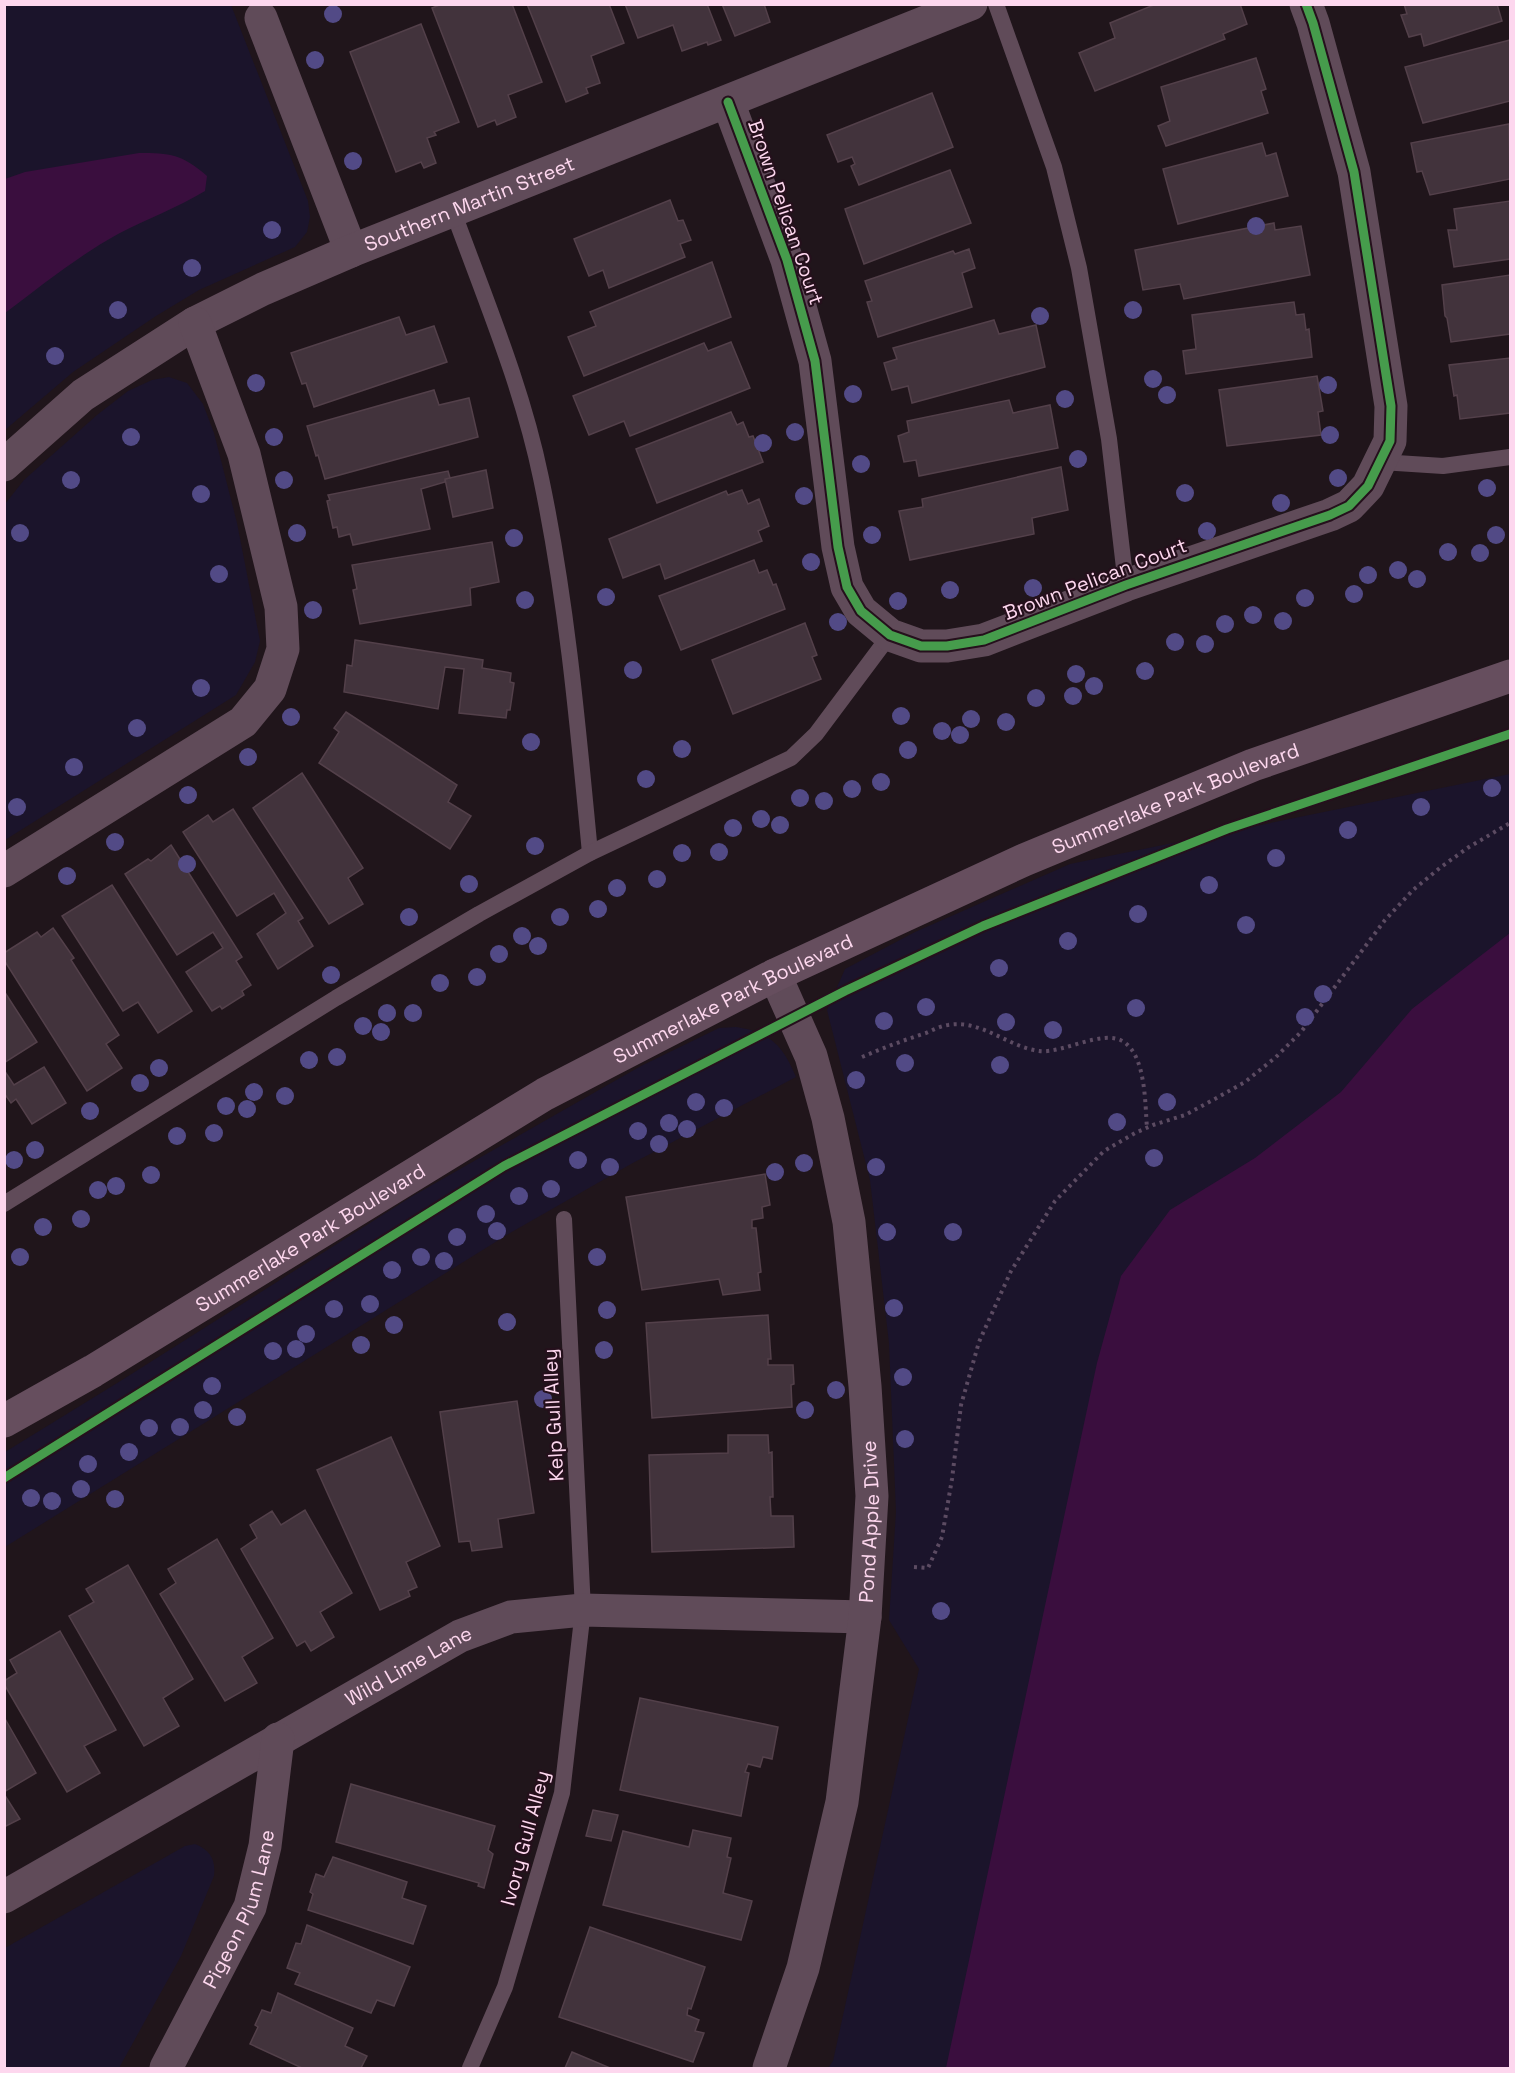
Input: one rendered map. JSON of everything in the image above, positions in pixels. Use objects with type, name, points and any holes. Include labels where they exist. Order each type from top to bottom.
[{"type":"main road","name":"Summerlake Park Boulevard","points":[[4,1422],[93,1371],[545,1094],[775,975],[1024,860],[1253,765],[1510,676]]},
{"type":"street","name":"Southern Martin Street","points":[[4,465],[83,395],[195,323],[263,289],[351,251],[971,4]]},
{"type":"street","name":"Brown Pelican Court","points":[[728,102],[787,260],[815,361],[838,547],[847,587],[861,611],[890,635],[921,646],[947,646],[984,640],[1126,585],[1330,515],[1349,506],[1368,486],[1381,462],[1390,441],[1391,406],[1354,172],[1306,4]]},
{"type":"street","points":[[261,18],[351,251]]},
{"type":"street","points":[[4,871],[243,722],[270,689],[283,649],[281,607],[244,454],[195,323]]},
{"type":"street","name":"Pond Apple Drive","points":[[769,2068],[803,1968],[842,1802],[865,1617],[872,1496],[865,1386],[849,1222],[828,1118],[812,1056],[775,975]]},
{"type":"street","name":"Wild Lime Lane","points":[[4,1897],[460,1636],[511,1617],[583,1610],[865,1617]]},
{"type":"street","name":"Pigeon Plum Lane","points":[[166,2068],[250,1907],[266,1846],[278,1739]]},
{"type":"lane","points":[[996,4],[1054,167],[1079,268],[1109,439],[1126,585]]},
{"type":"lane","points":[[453,211],[509,359],[541,477],[572,659],[590,853]]},
{"type":"lane","points":[[1381,462],[1443,466],[1510,457]]},
{"type":"lane","points":[[4,1204],[336,998],[590,853],[792,758],[816,734],[890,635]]},
{"type":"lane","name":"Kelp Gull Alley","points":[[564,1219],[583,1610]]},
{"type":"lane","name":"Ivory Gull Alley","points":[[470,2068],[505,1987],[562,1793],[583,1610]]},
{"type":"path","points":[[914,1567],[928,1568],[942,1537],[961,1405],[979,1342],[1011,1272],[1055,1201],[1086,1167],[1104,1152],[1147,1128],[1185,1115],[1221,1096],[1245,1082],[1276,1057],[1301,1032],[1385,920],[1413,890],[1441,867],[1510,823]]},
{"type":"path","points":[[862,1057],[891,1044],[948,1025],[970,1026],[1040,1051],[1069,1047],[1089,1040],[1106,1038],[1123,1041],[1136,1055],[1142,1072],[1147,1128]]},
{"type":"shaded area","points":[[5,5],[231,5],[308,201],[310,217],[307,232],[295,247],[199,290],[156,316],[73,372],[5,430]]},
{"type":"shaded area","points":[[139,153],[168,154],[190,163],[207,176],[205,191],[103,243],[5,313],[5,179],[25,172]]},
{"type":"shaded area","points":[[169,377],[187,383],[203,404],[214,433],[237,523],[260,641],[255,662],[236,695],[5,840],[5,504],[24,480],[97,415],[128,391],[152,380]]},
{"type":"shaded area","points":[[1510,774],[1510,2068],[828,2068],[833,2061],[919,1669],[889,1620],[896,1512],[889,1343],[870,1180],[827,1010],[845,969],[915,932],[1070,864]]},
{"type":"shaded area","points":[[1510,933],[1510,2068],[946,2068],[1097,1363],[1121,1276],[1170,1210],[1255,1158],[1341,1092],[1412,1009]]},
{"type":"shaded area","points":[[719,1028],[748,1029],[774,1042],[781,1049],[796,1077],[631,1164],[510,1233],[5,1547],[5,1452],[411,1197],[641,1066]]},
{"type":"shaded area","points":[[195,1844],[205,1849],[211,1856],[214,1876],[181,1956],[119,2068],[5,2068],[5,1948],[185,1846]]},
{"type":"building","points":[[442,4],[512,4],[542,82],[508,95],[516,117],[497,125],[495,120],[478,127],[432,8]]},
{"type":"building","points":[[527,4],[609,4],[624,43],[591,56],[600,83],[586,88],[588,93],[566,102]]},
{"type":"building","points":[[625,4],[707,4],[721,40],[708,45],[707,42],[682,51],[673,25],[638,38]]},
{"type":"building","points":[[722,4],[764,4],[770,22],[735,36]]},
{"type":"building","points":[[1156,4],[1240,4],[1247,24],[1223,34],[1225,39],[1095,91],[1079,53],[1115,38],[1110,23]]},
{"type":"building","points":[[1404,4],[1497,4],[1502,21],[1424,46],[1421,34],[1409,37],[1401,15],[1407,14]]},
{"type":"building","points":[[421,24],[459,122],[434,132],[436,135],[427,138],[436,163],[424,168],[421,162],[396,172],[350,52]]},
{"type":"building","points":[[1510,40],[1510,101],[1423,123],[1405,67]]},
{"type":"building","points":[[1256,58],[1266,89],[1261,91],[1268,113],[1166,146],[1158,126],[1170,121],[1161,87]]},
{"type":"building","points":[[932,93],[953,147],[859,185],[851,166],[855,164],[852,157],[838,162],[827,135]]},
{"type":"building","points":[[1509,124],[1510,179],[1430,195],[1422,171],[1417,172],[1411,143]]},
{"type":"building","points":[[1262,143],[1266,156],[1276,153],[1288,196],[1178,224],[1163,169]]},
{"type":"building","points":[[950,170],[971,223],[864,264],[845,209]]},
{"type":"building","points":[[670,200],[678,221],[683,220],[691,240],[680,244],[685,257],[609,288],[603,270],[589,276],[574,239]]},
{"type":"building","points":[[1510,201],[1510,259],[1454,267],[1448,230],[1457,230],[1454,209]]},
{"type":"building","points":[[1274,223],[1275,230],[1301,226],[1310,275],[1184,299],[1180,284],[1143,290],[1135,250]]},
{"type":"building","points":[[969,249],[975,268],[962,273],[972,307],[878,337],[867,302],[872,301],[865,281],[953,251],[955,254]]},
{"type":"building","points":[[712,262],[731,317],[584,376],[568,337],[596,326],[590,312]]},
{"type":"building","points":[[1510,275],[1510,334],[1451,342],[1445,316],[1442,285]]},
{"type":"building","points":[[1294,302],[1296,315],[1304,314],[1306,330],[1309,329],[1312,357],[1186,374],[1183,351],[1196,349],[1192,315]]},
{"type":"building","points":[[399,317],[406,335],[434,326],[447,362],[314,407],[306,383],[302,384],[291,353]]},
{"type":"building","points":[[994,320],[999,334],[1036,325],[1045,367],[912,403],[908,386],[892,390],[884,363],[897,359],[893,348]]},
{"type":"building","points":[[731,342],[750,388],[630,436],[624,421],[589,435],[573,396],[704,343],[708,351]]},
{"type":"building","points":[[1510,358],[1510,413],[1460,419],[1457,395],[1454,396],[1449,365]]},
{"type":"building","points":[[1317,376],[1323,411],[1318,412],[1321,435],[1227,446],[1219,390]]},
{"type":"building","points":[[434,390],[439,405],[469,398],[478,437],[325,479],[307,426]]},
{"type":"building","points":[[1009,400],[1013,413],[1050,405],[1058,448],[919,476],[916,460],[904,462],[898,436],[909,432],[907,421]]},
{"type":"building","points":[[731,412],[737,425],[743,422],[749,437],[753,436],[763,462],[657,503],[636,449]]},
{"type":"building","points":[[1061,467],[1068,510],[1032,518],[1034,534],[910,560],[899,511],[923,507],[922,499]]},
{"type":"building","points":[[486,470],[493,508],[453,517],[445,479]]},
{"type":"building","points":[[448,471],[450,478],[445,479],[445,482],[421,489],[430,529],[353,545],[350,534],[339,537],[337,527],[333,528],[327,501],[330,500],[328,495]]},
{"type":"building","points":[[742,490],[748,504],[759,499],[769,526],[758,531],[762,541],[665,579],[660,564],[623,578],[609,539],[726,491],[728,495]]},
{"type":"building","points":[[492,542],[499,582],[470,588],[471,605],[360,624],[353,590],[357,589],[352,565]]},
{"type":"building","points":[[754,560],[759,573],[767,570],[773,585],[776,584],[785,609],[681,650],[659,596]]},
{"type":"building","points":[[805,623],[817,655],[812,657],[821,679],[733,714],[712,660]]},
{"type":"building","points":[[355,640],[483,660],[482,668],[511,673],[510,682],[514,683],[510,710],[507,710],[506,718],[459,713],[464,669],[445,667],[438,709],[344,692],[347,665],[352,666]]},
{"type":"building","points":[[346,712],[457,785],[448,802],[471,816],[450,849],[319,763],[339,732],[334,728]]},
{"type":"building","points":[[302,773],[363,868],[348,878],[363,904],[329,924],[253,808]]},
{"type":"building","points":[[233,809],[303,918],[298,921],[313,946],[278,969],[257,934],[286,913],[274,893],[237,916],[183,832],[208,815],[213,822]]},
{"type":"building","points":[[171,845],[242,957],[236,961],[251,985],[242,991],[244,995],[222,1009],[220,1006],[212,1011],[186,972],[223,948],[213,932],[177,955],[125,874],[148,859],[151,861]]},
{"type":"building","points":[[112,885],[192,1011],[158,1033],[138,1002],[123,1011],[62,916]]},
{"type":"building","points":[[53,928],[74,958],[71,960],[119,1035],[106,1044],[122,1068],[87,1091],[4,960],[4,953],[37,932],[41,937]]},
{"type":"building","points":[[4,991],[37,1042],[4,1063]]},
{"type":"building","points":[[44,1067],[66,1103],[32,1124],[16,1099],[11,1103],[4,1093],[4,1070],[14,1085]]},
{"type":"building","points":[[765,1174],[770,1205],[762,1207],[763,1218],[752,1220],[752,1228],[756,1228],[761,1272],[758,1273],[760,1290],[723,1295],[719,1279],[642,1290],[626,1197]]},
{"type":"building","points":[[768,1315],[771,1359],[768,1359],[768,1365],[793,1365],[792,1407],[652,1418],[646,1323]]},
{"type":"building","points":[[517,1401],[534,1513],[498,1519],[502,1547],[472,1551],[470,1541],[459,1542],[440,1412]]},
{"type":"building","points":[[728,1435],[768,1435],[769,1453],[772,1452],[771,1516],[793,1516],[794,1547],[652,1552],[649,1455],[728,1453]]},
{"type":"building","points":[[391,1437],[440,1546],[406,1562],[417,1587],[408,1591],[410,1596],[380,1610],[317,1470]]},
{"type":"building","points":[[305,1510],[352,1593],[320,1612],[334,1637],[311,1651],[305,1641],[297,1646],[241,1549],[257,1538],[250,1525],[272,1511],[281,1525]]},
{"type":"building","points":[[217,1539],[273,1638],[242,1657],[257,1683],[225,1701],[160,1594],[176,1583],[168,1569]]},
{"type":"building","points":[[128,1565],[193,1679],[163,1698],[179,1726],[144,1746],[69,1616],[94,1602],[86,1589]]},
{"type":"building","points":[[60,1631],[116,1730],[84,1746],[100,1773],[67,1792],[4,1684],[4,1681],[17,1673],[10,1660]]},
{"type":"building","points":[[640,1698],[778,1727],[772,1759],[763,1757],[760,1767],[748,1764],[745,1772],[749,1773],[741,1816],[620,1790]]},
{"type":"building","points":[[4,1717],[36,1773],[4,1792]]},
{"type":"building","points":[[351,1784],[495,1826],[488,1850],[493,1854],[484,1888],[478,1886],[479,1883],[336,1842]]},
{"type":"building","points":[[4,1794],[20,1819],[4,1827]]},
{"type":"building","points":[[593,1810],[618,1815],[611,1841],[586,1836]]},
{"type":"building","points":[[693,1830],[731,1838],[727,1857],[731,1858],[723,1893],[752,1901],[741,1940],[603,1905],[623,1831],[689,1847]]},
{"type":"building","points":[[333,1857],[407,1882],[402,1898],[426,1906],[413,1944],[308,1910],[313,1894],[310,1892],[316,1874],[324,1877]]},
{"type":"building","points":[[307,1925],[410,1967],[394,2006],[377,2000],[371,2013],[295,1984],[300,1973],[287,1968],[296,1943],[301,1944]]},
{"type":"building","points":[[590,1927],[705,1967],[687,2015],[699,2020],[695,2031],[704,2033],[693,2062],[559,2017]]},
{"type":"building","points":[[278,1993],[353,2028],[345,2046],[367,2056],[361,2068],[302,2068],[250,2044],[258,2027],[255,2025],[262,2010],[271,2013]]},
{"type":"building","points":[[572,2052],[610,2068],[565,2068]]},
{"type":"cycle path","points":[[728,102],[787,260],[815,361],[838,547],[847,587],[861,611],[890,635],[921,646],[947,646],[984,640],[1126,585],[1330,515],[1349,506],[1368,486],[1390,441],[1391,406],[1354,172],[1306,4]]},
{"type":"cycle path","points":[[4,1478],[504,1166],[845,991],[983,926],[1227,829],[1510,734]]}]
